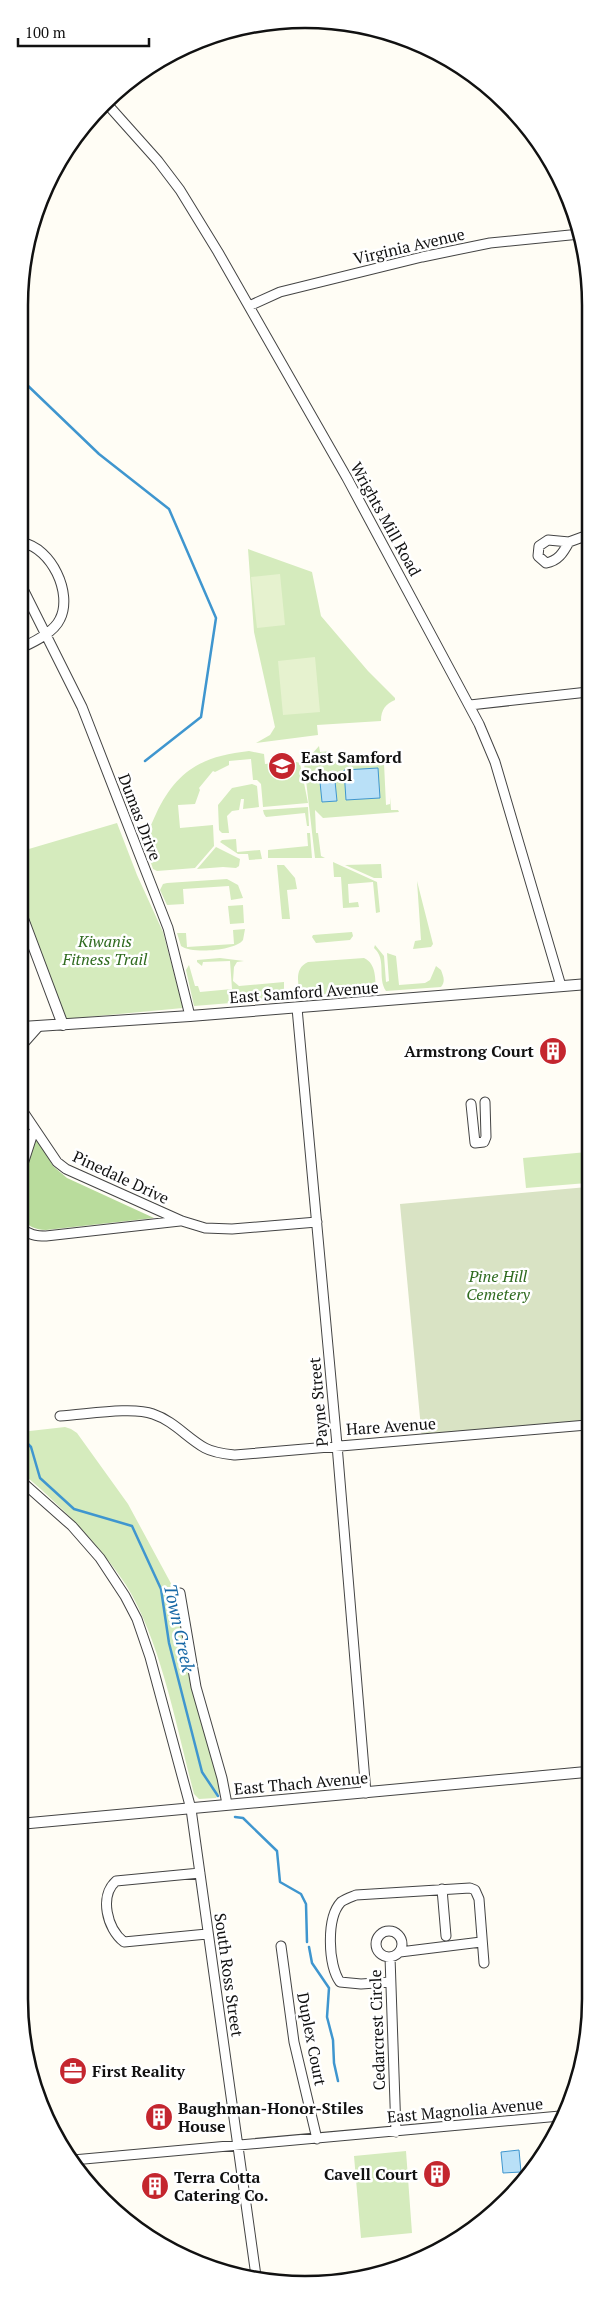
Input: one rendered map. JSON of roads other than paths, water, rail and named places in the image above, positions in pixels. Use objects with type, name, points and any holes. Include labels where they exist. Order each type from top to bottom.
[{"type":"street","name":"Wrights Mill Road","points":[[110,108],[158,161],[180,190],[249,306],[347,478],[470,705],[495,762],[561,986]]},
{"type":"street","name":"Virginia Avenue","points":[[249,306],[280,292],[422,257],[490,243],[573,235]]},
{"type":"street","points":[[569,542],[582,537]]},
{"type":"street","points":[[27,545],[37,550],[52,564],[62,582],[64,592],[63,611],[60,620],[47,634],[27,644]]},
{"type":"street","name":"Dumas Drive","points":[[27,596],[82,707],[168,928],[190,1016]]},
{"type":"street","points":[[470,705],[582,693]]},
{"type":"street","points":[[27,929],[63,1025]]},
{"type":"street","name":"East Samford Avenue","points":[[27,1027],[297,1008],[582,984]]},
{"type":"street","name":"Payne Street","points":[[297,1008],[337,1445],[366,1793]]},
{"type":"street","points":[[27,1039],[38,1027]]},
{"type":"street","points":[[471,1104],[475,1142],[480,1144],[484,1142],[486,1136],[485,1102]]},
{"type":"street","name":"Pinedale Drive","points":[[27,1118],[57,1162],[66,1169],[182,1221],[216,1229],[317,1222]]},
{"type":"street","points":[[27,1152],[34,1130]]},
{"type":"street","name":"Pinedale Drive","points":[[27,1231],[36,1236],[46,1236],[182,1221]]},
{"type":"street","name":"Hare Avenue","points":[[60,1416],[133,1411],[153,1414],[172,1423],[205,1448],[214,1452],[235,1455],[582,1425]]},
{"type":"street","name":"South Ross Street","points":[[27,1486],[72,1526],[100,1558],[137,1618],[150,1657],[191,1809],[255,2271]]},
{"type":"street","points":[[180,1593],[192,1669],[222,1778],[227,1804]]},
{"type":"street","name":"East Thach Avenue","points":[[27,1823],[582,1772]]},
{"type":"street","points":[[200,1873],[116,1881],[108,1888],[106,1897],[111,1927],[115,1936],[124,1942],[207,1934]]},
{"type":"street","points":[[390,1982],[361,1984],[340,1982],[334,1973],[330,1931],[333,1915],[342,1902],[356,1895],[442,1889],[470,1888],[475,1890],[479,1899],[484,1963]]},
{"type":"street","points":[[442,1889],[446,1936]]},
{"type":"street","name":"Cedarcrest Circle","points":[[385,1931],[394,1931],[401,1937],[403,1946],[400,1952],[390,1957],[382,1955],[376,1944],[379,1936],[385,1931]]},
{"type":"street","points":[[400,1952],[481,1942]]},
{"type":"street","name":"Duplex Court","points":[[281,1946],[294,2042],[317,2139]]},
{"type":"street","name":"Cedarcrest Circle","points":[[390,1957],[396,2132]]},
{"type":"street","name":"East Magnolia Avenue","points":[[80,2160],[556,2116]]},
{"type":"water","points":[[378,768],[380,798],[346,800],[344,770]]},
{"type":"water","points":[[335,781],[337,801],[322,802],[320,782]]},
{"type":"water","points":[[519,2150],[521,2172],[503,2173],[501,2152]]},
{"type":"waterway","points":[[27,385],[99,454],[169,509],[216,618],[201,717],[145,761]]},
{"type":"waterway","name":"Town Creek","points":[[27,1443],[31,1447],[40,1478],[74,1509],[132,1526],[161,1589],[169,1643],[202,1772],[218,1796]]},
{"type":"waterway","name":"Town Creek","points":[[235,1817],[243,1818],[277,1851],[280,1882],[301,1894],[306,1904],[307,1942]]},
{"type":"waterway","name":"Town Creek","points":[[309,1947],[312,1963],[329,1988],[327,2017],[333,2040],[334,2063],[338,2081]]},
{"type":"place","name":"East Samford School","points":[[282,766]]},
{"type":"place","name":"Armstrong Court","points":[[553,1051]]},
{"type":"place","name":"First Reality","points":[[73,2071]]},
{"type":"place","name":"Baughman-Honor-Stiles House","points":[[159,2117]]},
{"type":"place","name":"Cavell Court","points":[[437,2174]]},
{"type":"place","name":"Terra Cotta Catering Co.","points":[[155,2186]]},
{"type":"park label","name":"Kiwanis Fitness Trail","points":[[105,950]]},
{"type":"park label","name":"Pine Hill Cemetery","points":[[498,1285]]}]
